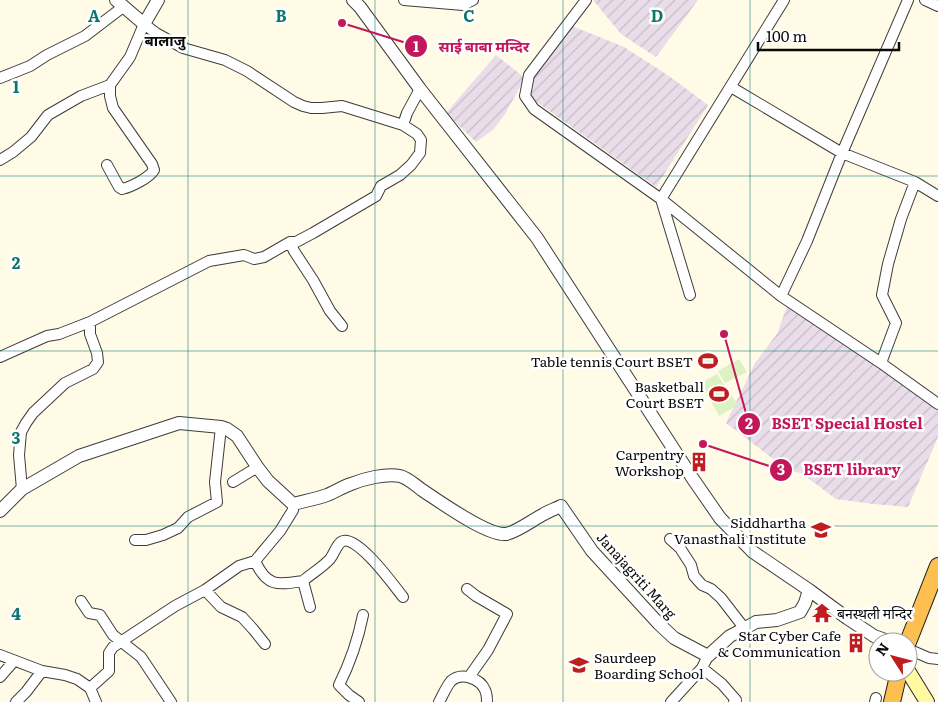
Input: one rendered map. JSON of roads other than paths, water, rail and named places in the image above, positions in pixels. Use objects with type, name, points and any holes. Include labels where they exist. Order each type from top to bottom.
[{"type":"highway","points":[[912,632],[938,566]]},
{"type":"highway","points":[[892,702],[897,682]]},
{"type":"main road","points":[[915,682],[927,702]]},
{"type":"street","points":[[0,160],[31,137],[48,115],[81,96],[110,85],[130,57],[144,24],[158,0]]},
{"type":"street","points":[[353,0],[537,238],[693,480],[720,518],[753,552],[868,632]]},
{"type":"street","points":[[404,0],[463,5],[473,0]]},
{"type":"street","points":[[586,0],[529,75],[526,96],[534,109],[661,199],[781,296],[881,362],[938,404]]},
{"type":"street","points":[[690,295],[661,199],[784,0]]},
{"type":"street","points":[[781,296],[908,0]]},
{"type":"street","points":[[925,0],[938,6]]},
{"type":"street","points":[[0,78],[30,66],[85,36],[120,3],[156,33],[183,48],[224,60],[247,70],[294,102],[311,108],[342,106],[404,125],[417,134],[421,140],[420,153],[400,175],[381,186],[376,196],[296,242],[290,242],[259,258],[254,259],[244,255],[209,261],[90,322],[59,334],[47,336],[0,357]]},
{"type":"street","points":[[107,165],[118,187],[122,189],[128,188],[151,174],[154,170],[152,164],[113,108],[110,85]]},
{"type":"street","points":[[730,87],[842,153],[915,182],[938,196]]},
{"type":"street","points":[[404,125],[420,89]]},
{"type":"street","points":[[881,362],[896,323],[882,295],[890,255],[915,182]]},
{"type":"street","points":[[290,242],[330,311],[342,326]]},
{"type":"street","points":[[22,489],[19,455],[22,432],[26,423],[32,413],[65,383],[93,369],[98,362],[97,353],[90,334],[90,322]]},
{"type":"street","points":[[0,511],[22,489],[79,456],[179,423],[221,427],[237,436],[268,481],[293,504],[293,510],[280,531],[255,561],[239,566],[205,590],[176,606],[114,647],[109,653],[109,671],[90,688]]},
{"type":"street","points":[[135,540],[146,540],[163,535],[178,528],[188,517],[217,502],[215,482],[221,427]]},
{"type":"street","points":[[233,482],[258,468]]},
{"type":"street","name":"Janajagriti Marg","points":[[293,504],[328,495],[351,484],[390,475],[400,476],[408,480],[477,524],[506,534],[561,506],[592,551],[659,624],[705,662]]},
{"type":"street","points":[[670,539],[680,548],[694,576],[702,585],[711,589],[722,598],[745,628]]},
{"type":"street","points":[[255,561],[268,581],[277,584],[303,581],[329,560],[341,543],[350,541],[374,561],[403,596]]},
{"type":"street","points":[[303,581],[310,607]]},
{"type":"street","points":[[467,589],[507,614],[488,650],[469,677]]},
{"type":"street","points":[[205,590],[221,607],[242,617],[265,644]]},
{"type":"street","points":[[671,702],[730,636],[756,622],[777,620],[800,612],[809,590]]},
{"type":"street","points":[[81,601],[89,613],[100,615],[113,635],[141,657],[171,702]]},
{"type":"street","points":[[359,702],[339,686],[361,628],[363,615]]},
{"type":"street","points":[[918,653],[929,658],[938,659]]},
{"type":"street","points":[[0,655],[42,671],[77,679],[90,688],[96,702]]},
{"type":"street","points":[[0,676],[14,661]]},
{"type":"street","points":[[705,662],[736,700],[734,702]]},
{"type":"street","points":[[16,702],[42,671]]},
{"type":"street","points":[[439,702],[451,682],[458,676],[469,677],[481,684],[485,690],[488,702]]},
{"type":"place","name":"साई बाबा मन्दिर","points":[[342,23]]},
{"type":"place","name":"BSET Special Hostel","points":[[724,334]]},
{"type":"place","name":"Table tennis Court BSET","points":[[708,361]]},
{"type":"place","name":"Basketball Court BSET","points":[[719,394]]},
{"type":"place","name":"BSET library","points":[[703,444]]},
{"type":"place","name":"Carpentry Workshop","points":[[699,462]]},
{"type":"place","name":"Siddhartha Vanasthali Institute","points":[[821,530]]},
{"type":"place","name":"बनस्थली मन्दिर","points":[[822,613]]},
{"type":"place","name":"Star Cyber Cafe & Communication","points":[[856,643]]},
{"type":"place","name":"Saurdeep Boarding School","points":[[579,665]]},
{"type":"district","name":"बालाजु","points":[[165,39]]}]
